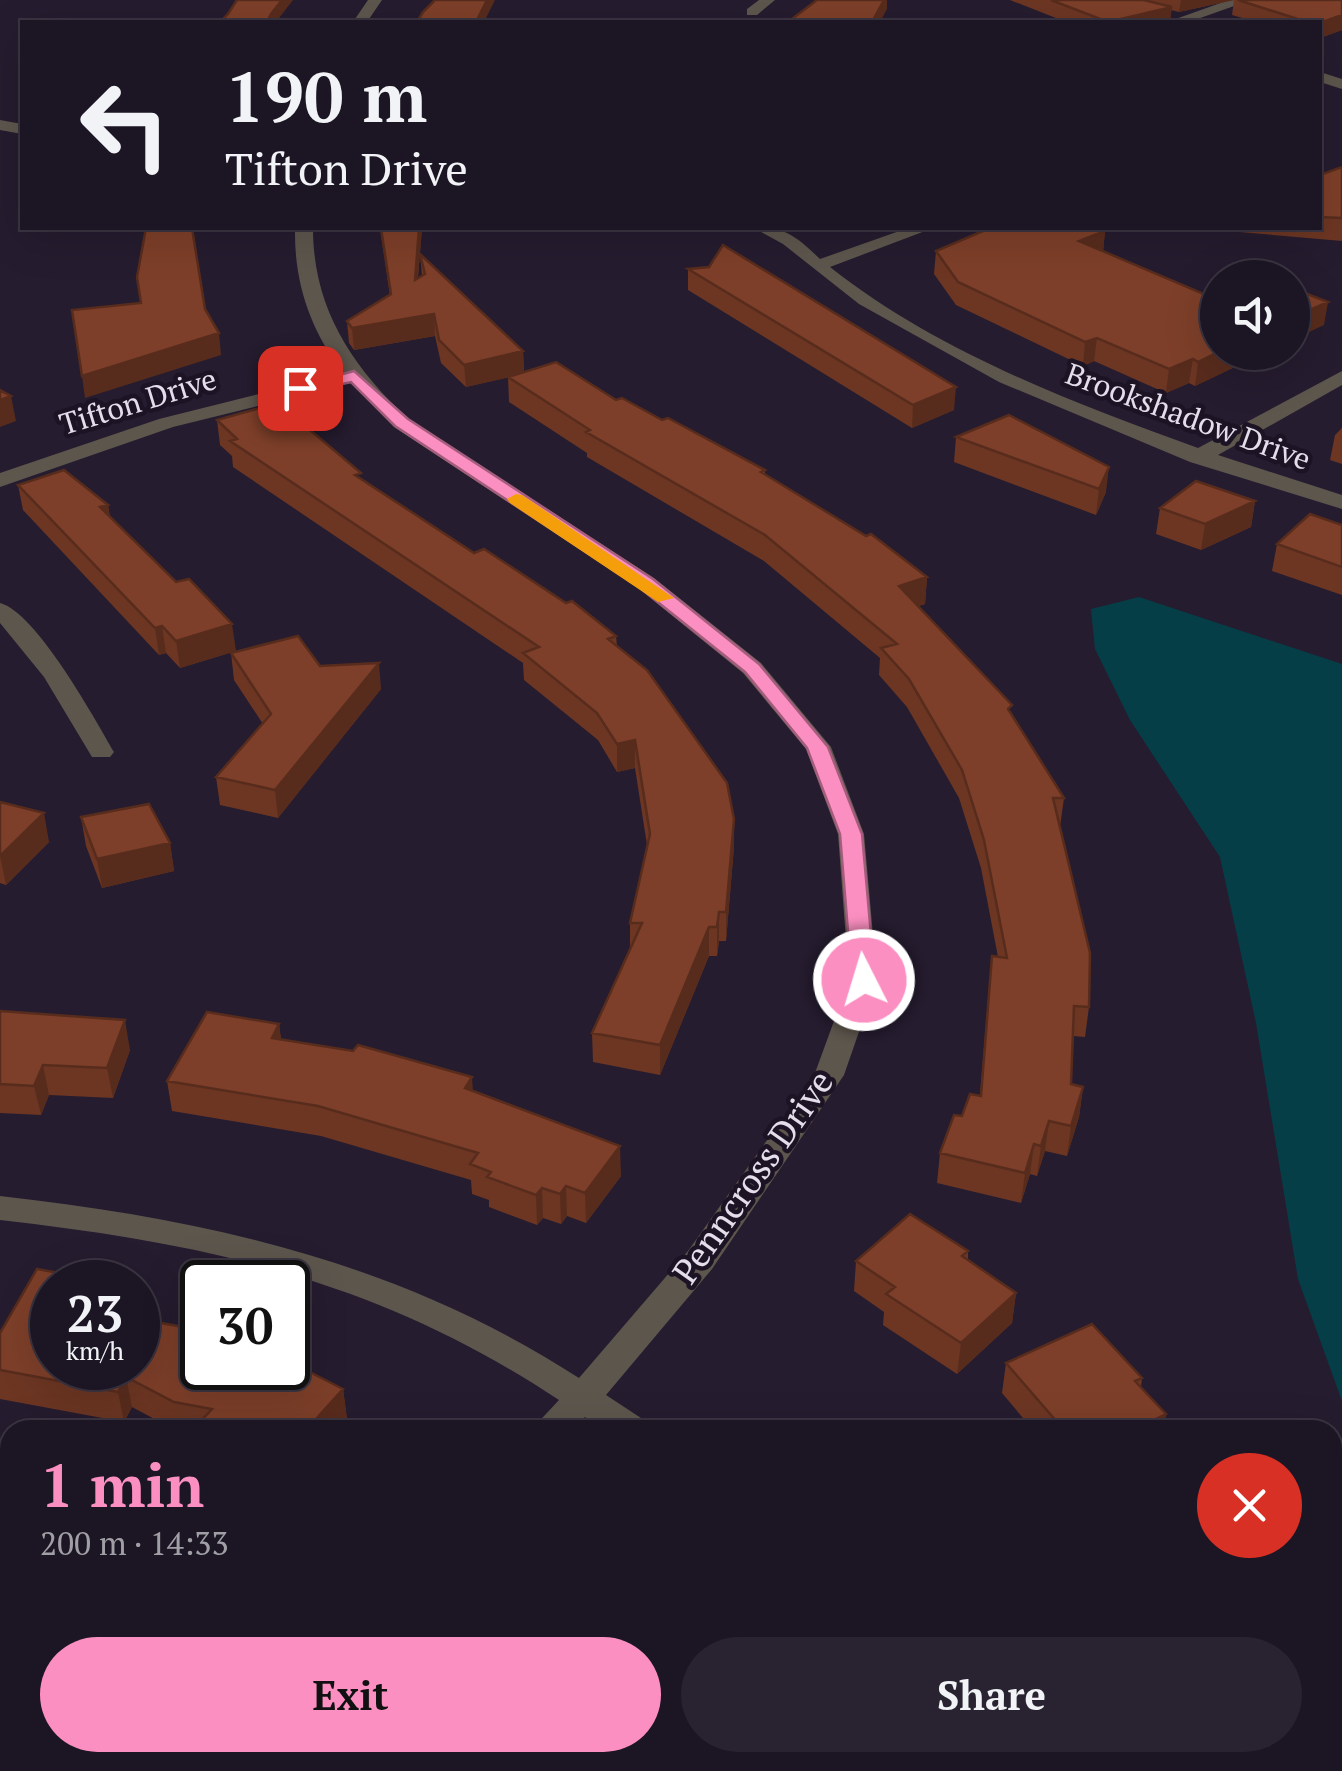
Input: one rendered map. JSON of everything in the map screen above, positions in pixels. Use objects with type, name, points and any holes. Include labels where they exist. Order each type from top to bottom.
[{"type":"street","points":[[752,12],[768,0]]},
{"type":"street","points":[[1186,20],[1244,0]]},
{"type":"street","points":[[1159,14],[1175,20]]},
{"type":"street","name":"Penncross Drive","points":[[304,230],[301,261],[311,303],[354,376],[402,423],[646,583],[752,668],[818,747],[851,834],[864,980],[830,1075],[700,1260],[559,1420]]},
{"type":"street","name":"Brookshadow Drive","points":[[768,230],[796,240],[817,266],[956,352],[1040,396],[1198,457],[1342,502]]},
{"type":"street","points":[[817,266],[918,230]]},
{"type":"street","name":"Tifton Drive","points":[[0,480],[166,422],[354,376]]},
{"type":"street","points":[[1198,457],[1342,377]]},
{"type":"street","points":[[0,610],[17,626],[68,695],[101,752]]},
{"type":"street","points":[[0,1208],[102,1218],[251,1248],[396,1297],[488,1338],[616,1420]]},
{"type":"shaded area","points":[[1139,597],[1342,664],[1342,1401],[1298,1279],[1256,1023],[1220,857],[1130,720],[1095,649],[1091,609]]},
{"type":"building","points":[[237,0],[282,0],[268,20],[222,20]]},
{"type":"building","points":[[435,0],[487,0],[477,20],[418,20]]},
{"type":"building","points":[[817,0],[884,0],[873,20],[791,20]]},
{"type":"building","points":[[1051,0],[1144,0],[1172,7],[1117,20],[1103,20]]},
{"type":"building","points":[[1238,0],[1342,0],[1342,15],[1322,22],[1301,20]]},
{"type":"building","points":[[1342,167],[1342,218],[1322,217],[1322,174]]},
{"type":"building","points":[[146,230],[192,230],[205,309],[219,333],[82,376],[72,310],[141,303],[137,277]]},
{"type":"building","points":[[381,230],[419,230],[415,280],[425,274],[420,254],[523,351],[464,365],[439,340],[434,314],[352,328],[347,321],[391,294]]},
{"type":"building","points":[[985,230],[1105,231],[1079,241],[1200,292],[1200,361],[1193,359],[1169,369],[1097,338],[1085,342],[958,282],[936,251]]},
{"type":"building","points":[[723,245],[956,387],[913,405],[688,269],[709,267]]},
{"type":"building","points":[[1310,295],[1328,302],[1310,310]]},
{"type":"building","points":[[556,362],[616,400],[622,398],[662,420],[668,418],[765,470],[761,472],[866,536],[871,534],[927,577],[899,586],[1012,705],[1008,709],[1064,798],[1053,798],[1090,953],[1089,1007],[1074,1006],[1071,1084],[1083,1087],[1071,1126],[1049,1121],[1041,1146],[1034,1144],[1025,1173],[940,1153],[954,1115],[962,1116],[970,1094],[981,1096],[992,956],[1007,958],[984,840],[962,770],[909,679],[881,648],[897,644],[765,535],[586,432],[590,430],[508,377]]},
{"type":"building","points":[[278,403],[361,473],[355,475],[474,553],[484,549],[566,603],[572,601],[616,636],[608,639],[647,670],[727,783],[734,819],[726,912],[719,912],[717,927],[709,927],[660,1045],[592,1033],[642,923],[630,923],[650,834],[635,740],[617,744],[597,713],[523,653],[539,647],[230,441],[237,439],[217,420]]},
{"type":"building","points":[[1009,415],[1109,467],[1099,489],[956,437]]},
{"type":"building","points":[[64,470],[108,505],[100,507],[176,582],[189,579],[232,624],[176,641],[162,626],[155,628],[18,485]]},
{"type":"building","points":[[1196,481],[1255,501],[1205,524],[1160,508]]},
{"type":"building","points":[[1310,514],[1342,525],[1342,567],[1277,544]]},
{"type":"building","points":[[298,636],[320,666],[379,663],[275,790],[216,777],[271,714],[231,653]]},
{"type":"building","points":[[0,802],[44,813],[0,856]]},
{"type":"building","points":[[149,804],[170,843],[97,859],[81,817]]},
{"type":"building","points":[[0,1011],[125,1020],[107,1068],[43,1065],[34,1086],[0,1084]]},
{"type":"building","points":[[207,1012],[279,1024],[272,1038],[353,1051],[358,1045],[472,1077],[465,1088],[620,1146],[585,1193],[566,1186],[560,1194],[542,1188],[536,1195],[487,1177],[491,1172],[470,1164],[478,1153],[318,1106],[167,1081]]},
{"type":"building","points":[[910,1214],[968,1251],[962,1256],[1016,1293],[961,1343],[886,1294],[895,1287],[856,1261]]},
{"type":"building","points":[[30,1281],[30,1376],[0,1370],[0,1333]]},
{"type":"building","points":[[160,1323],[180,1326],[180,1390],[310,1390],[310,1372],[343,1389],[315,1420],[202,1420],[212,1409],[174,1402],[151,1390],[160,1390]]},
{"type":"building","points":[[1092,1324],[1142,1378],[1135,1381],[1166,1414],[1154,1420],[1055,1420],[1006,1363]]},
{"type":"slow traffic","points":[[516,499],[665,598]]},
{"type":"route","points":[[300,388],[354,376],[372,398],[402,423],[646,583],[752,668],[818,747],[851,834],[864,980]]}]
